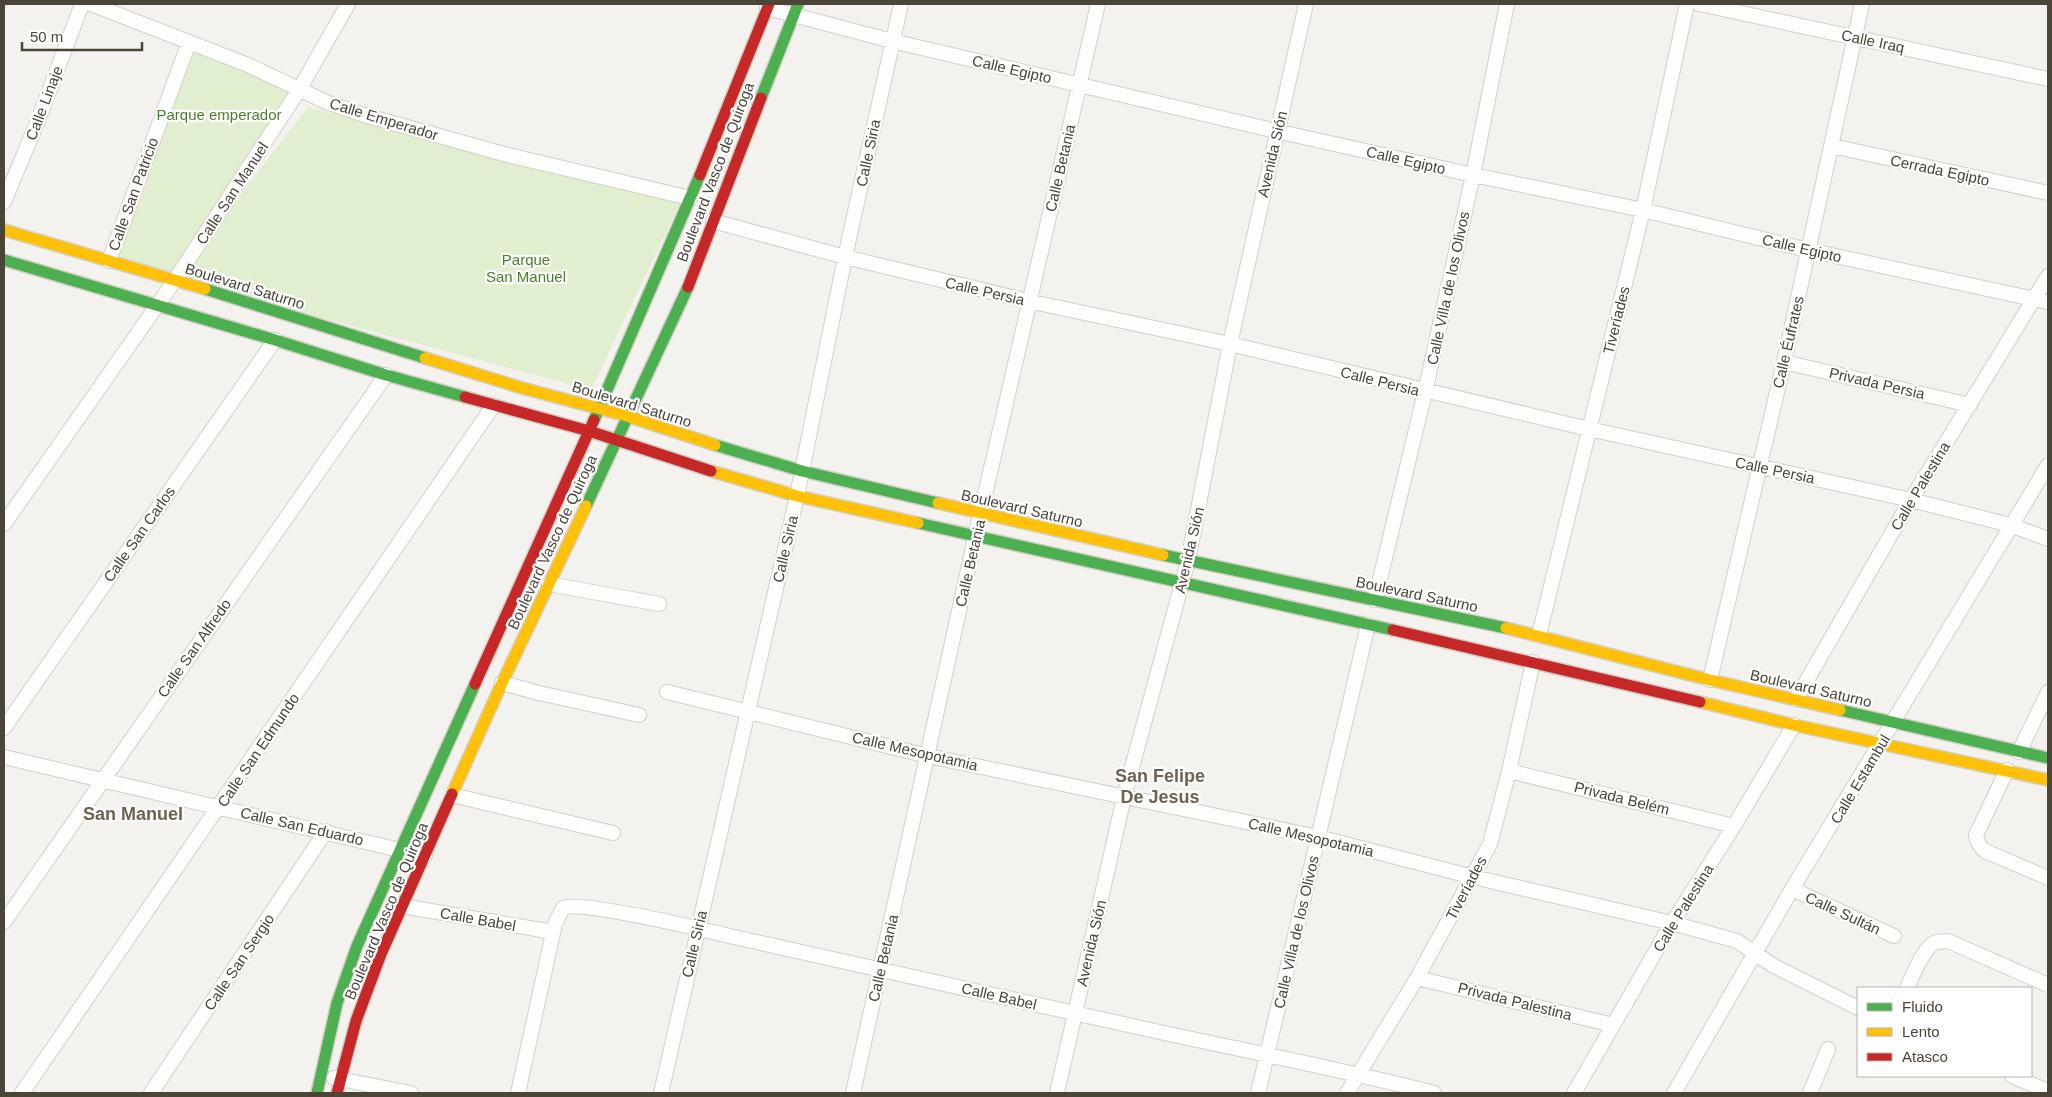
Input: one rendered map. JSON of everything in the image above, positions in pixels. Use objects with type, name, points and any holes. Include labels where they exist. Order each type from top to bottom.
[{"type":"street","name":"Calle Linaje","points":[[4,202],[37,124],[82,4]]},
{"type":"street","name":"Calle Emperador","points":[[91,4],[248,66],[326,102],[364,115],[504,154],[690,198]]},
{"type":"street","name":"Calle San Manuel","points":[[4,524],[175,280],[299,90],[348,4]]},
{"type":"street","name":"Calle Siria","points":[[661,1093],[797,496],[901,4]]},
{"type":"street","name":"Calle Betania","points":[[853,1093],[1028,301],[1098,4]]},
{"type":"street","name":"Avenida Sión","points":[[1057,1093],[1124,797],[1188,561],[1230,344],[1276,131],[1306,4]]},
{"type":"street","name":"Calle Villa de los Olivos","points":[[1374,600],[1426,392],[1473,175],[1507,4]]},
{"type":"street","name":"Tiveríades","points":[[1539,635],[1643,210],[1687,4]]},
{"type":"street","name":"Calle Iraq","points":[[1699,4],[2048,79]]},
{"type":"street","name":"Calle Éufrates","points":[[1710,680],[1784,362],[1862,4]]},
{"type":"street","name":"Calle Egipto","points":[[768,6],[796,10],[892,41],[1276,131],[1473,175],[1643,210],[1808,250],[2048,302]]},
{"type":"street","name":"Boulevard Vasco de Quiroga","points":[[317,1093],[337,1003],[357,946],[600,408],[690,198],[768,6]]},
{"type":"street","name":"Boulevard Vasco de Quiroga","points":[[337,1093],[368,985],[502,683],[682,301],[796,10]]},
{"type":"street","name":"Calle San Patricio","points":[[109,261],[189,42]]},
{"type":"street","name":"Cerrada Egipto","points":[[1832,146],[2048,193]]},
{"type":"street","name":"Calle Persia","points":[[713,222],[846,257],[1028,301],[1230,344],[1426,392],[1911,500],[2010,525],[2048,539]]},
{"type":"street","name":"Boulevard Saturno","points":[[4,230],[175,280],[522,388],[627,416],[802,472],[1188,561],[1539,635],[1710,680],[2048,758]]},
{"type":"street","points":[[4,260],[275,340],[386,375],[589,431],[615,441],[797,496],[975,538],[1368,624],[1794,725],[1882,742],[2048,780]]},
{"type":"street","name":"Calle Palestina","points":[[1796,699],[1911,500],[2048,276]]},
{"type":"street","name":"Calle San Carlos","points":[[4,728],[275,340]]},
{"type":"street","name":"Privada Persia","points":[[1784,362],[1970,405]]},
{"type":"street","name":"Calle San Alfredo","points":[[4,922],[386,375]]},
{"type":"street","name":"Calle San Edmundo","points":[[22,1093],[493,406]]},
{"type":"street","name":"Calle Estambul","points":[[1674,1093],[1757,953],[1792,889],[1894,723],[2010,525],[2048,465]]},
{"type":"street","points":[[549,584],[659,604]]},
{"type":"street","name":"Calle Villa de los Olivos","points":[[1258,1093],[1368,624]]},
{"type":"street","name":"Tiveríades","points":[[1347,1093],[1418,978],[1490,844],[1509,771],[1533,662]]},
{"type":"street","points":[[502,683],[539,693],[639,714]]},
{"type":"street","name":"Calle Mesopotamia","points":[[667,692],[928,756],[1318,837],[1473,877],[1672,923],[1737,941],[1774,966],[1857,1008]]},
{"type":"street","points":[[2019,752],[2048,692]]},
{"type":"street","name":"Calle Palestina","points":[[1574,1093],[1672,923],[1734,826],[1794,725]]},
{"type":"street","name":"Calle San Eduardo","points":[[4,757],[326,831],[425,856]]},
{"type":"street","points":[[2008,770],[1976,835],[1979,846],[1985,851],[2048,878]]},
{"type":"street","name":"Privada Belém","points":[[1509,771],[1734,826]]},
{"type":"street","points":[[452,796],[613,833]]},
{"type":"street","name":"Calle San Sergio","points":[[152,1093],[326,831]]},
{"type":"street","name":"Calle Sultán","points":[[1792,889],[1894,936]]},
{"type":"street","name":"Calle Babel","points":[[402,906],[553,932],[563,908],[572,905],[592,907],[880,969],[1267,1056],[1358,1074],[1434,1093]]},
{"type":"street","points":[[518,1093],[553,932]]},
{"type":"street","points":[[1907,987],[1923,955],[1930,946],[1936,942],[1948,941],[2048,985]]},
{"type":"street","name":"Privada Palestina","points":[[1418,978],[1613,1025]]},
{"type":"street","points":[[1810,1093],[1828,1049]]},
{"type":"street","points":[[321,1075],[411,1093]]},
{"type":"street","points":[[2014,1077],[2048,1091]]},
{"type":"green space","name":"Parque San Manuel","points":[[189,42],[299,90],[180,273],[308,107],[681,201],[591,390],[109,261]]},
{"type":"traffic: fast","points":[[761,98],[798,4]]},
{"type":"traffic: fast","points":[[594,420],[700,175]]},
{"type":"traffic: fast","points":[[4,260],[465,397]]},
{"type":"traffic: fast","points":[[586,506],[688,287]]},
{"type":"traffic: fast","points":[[205,289],[425,358]]},
{"type":"traffic: fast","points":[[715,445],[802,471],[938,503]]},
{"type":"traffic: fast","points":[[918,523],[1393,630]]},
{"type":"traffic: fast","points":[[1163,555],[1506,628]]},
{"type":"traffic: fast","points":[[317,1093],[337,1003],[357,946],[475,684]]},
{"type":"traffic: fast","points":[[1840,710],[2048,758]]},
{"type":"traffic: slow","points":[[4,230],[205,289]]},
{"type":"traffic: slow","points":[[425,358],[522,388],[627,416],[715,445]]},
{"type":"traffic: slow","points":[[711,471],[797,496],[918,523]]},
{"type":"traffic: slow","points":[[938,503],[1163,555]]},
{"type":"traffic: slow","points":[[452,794],[586,506]]},
{"type":"traffic: slow","points":[[1506,628],[1710,680],[1840,710]]},
{"type":"traffic: slow","points":[[1700,702],[1794,725],[2048,780]]},
{"type":"traffic: jam","points":[[700,175],[769,4]]},
{"type":"traffic: jam","points":[[688,287],[761,98]]},
{"type":"traffic: jam","points":[[465,397],[589,431],[711,471]]},
{"type":"traffic: jam","points":[[475,684],[594,420]]},
{"type":"traffic: jam","points":[[1393,630],[1700,702]]},
{"type":"traffic: jam","points":[[337,1093],[356,1021],[381,954],[452,794]]},
{"type":"district","name":"San Felipe De Jesus","points":[[1160,786]]},
{"type":"district","name":"San Manuel","points":[[133,814]]},
{"type":"park label","name":"Parque emperador","points":[[219,114]]}]
